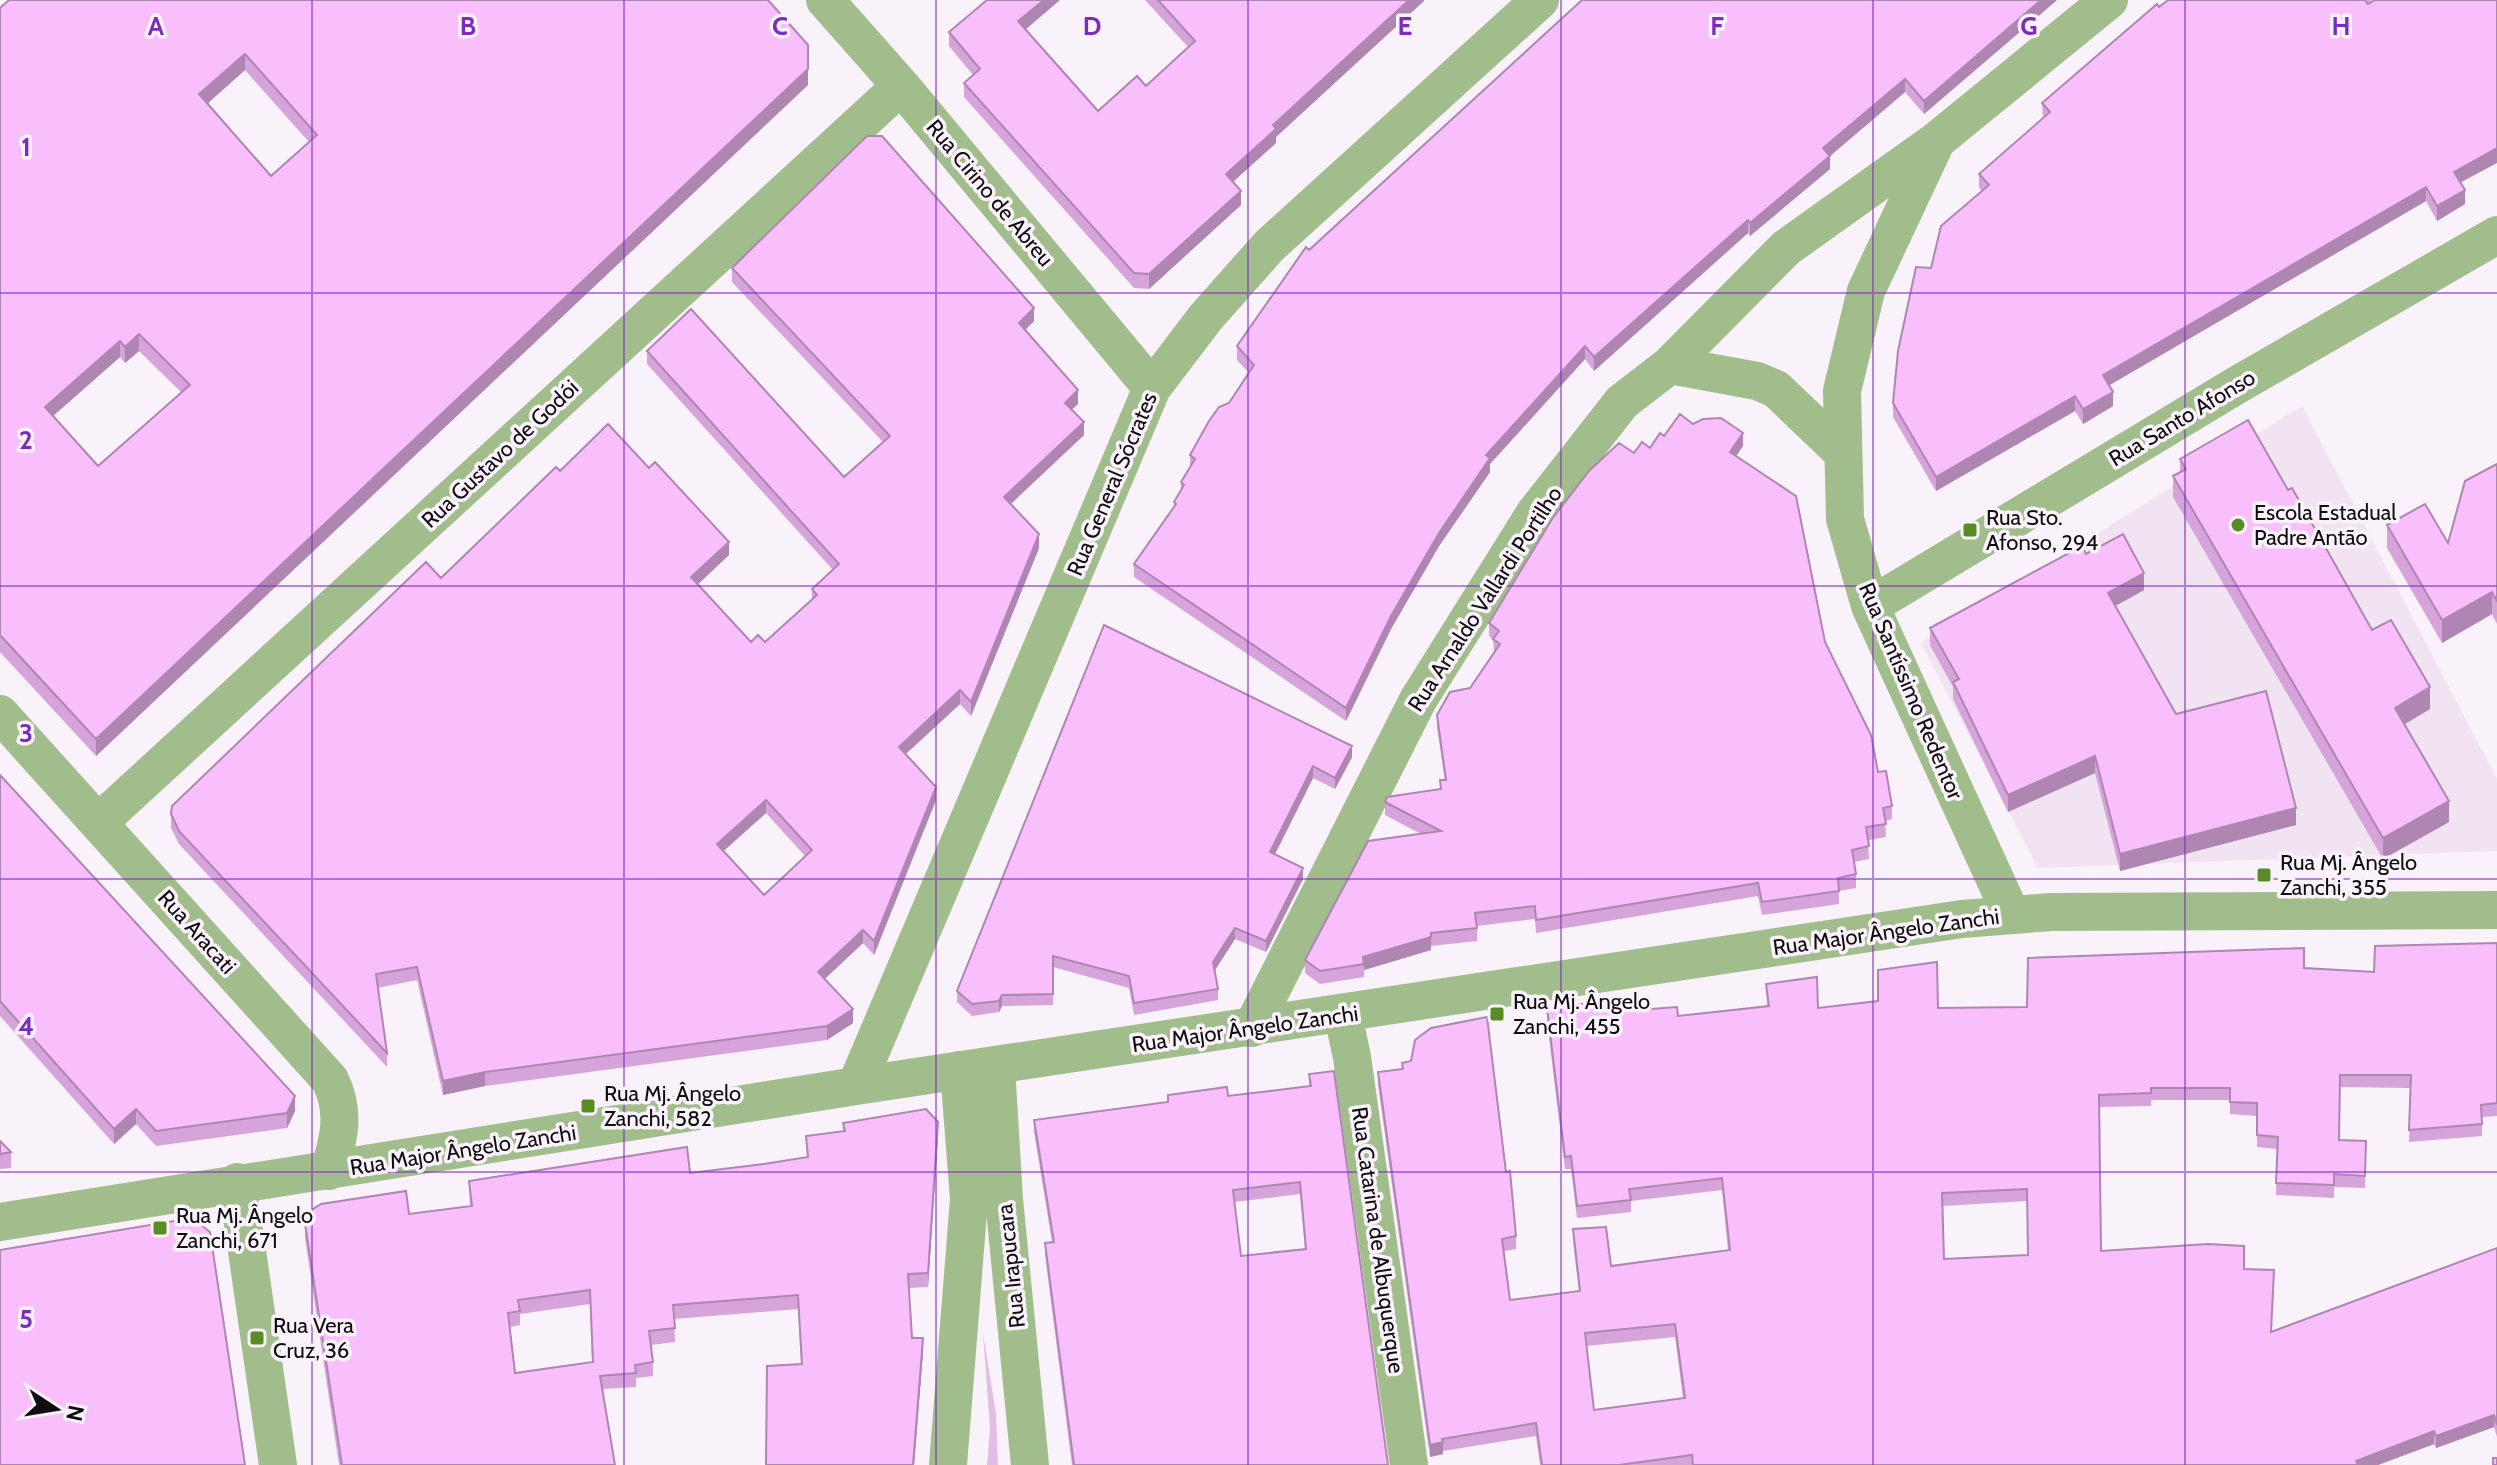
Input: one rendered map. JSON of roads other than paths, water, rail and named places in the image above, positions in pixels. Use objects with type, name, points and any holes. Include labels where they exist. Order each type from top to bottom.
[{"type":"street","name":"Rua Cirino de Abreu","points":[[825,0],[901,86],[1152,388]]},
{"type":"street","name":"Rua General Sócrates","points":[[856,1086],[1152,388],[1206,317],[1269,246],[1540,0]]},
{"type":"street","name":"Rua Arnaldo Vallardi Portilho","points":[[1252,1028],[1418,700],[1527,526],[1622,402],[1670,365],[1786,248],[1936,141],[2109,0]]},
{"type":"street","name":"Rua Gustavo de Godói","points":[[98,823],[901,86]]},
{"type":"street","name":"Rua Santíssimo Redentor","points":[[1936,141],[1866,291],[1842,391],[1845,519],[1870,606],[2011,914]]},
{"type":"street","name":"Rua Santo Afonso","points":[[1870,606],[2237,385],[2497,235]]},
{"type":"street","points":[[1670,365],[1757,381],[1776,389],[1842,452]]},
{"type":"street","name":"Rua Aracati","points":[[0,714],[330,1080],[338,1096],[341,1119],[329,1171]]},
{"type":"street","name":"Rua Major Ângelo Zanchi","points":[[0,1222],[856,1086],[1343,1015],[1806,942],[2011,914],[2497,910]]},
{"type":"street","name":"Rua Catarina de Albuquerque","points":[[1343,1015],[1352,1057],[1409,1465]]},
{"type":"street","name":"Rua Irapucara","points":[[948,1465],[977,1068]]},
{"type":"street","name":"Rua Irapucara","points":[[977,1068],[1030,1465]]},
{"type":"street","points":[[237,1182],[278,1465]]},
{"type":"place","name":"Escola Estadual Padre Antão","points":[[2238,525]]},
{"type":"place","name":"Rua Sto. Afonso, 294","points":[[1970,530]]},
{"type":"place","name":"Rua Mj. Ângelo Zanchi, 355","points":[[2264,875]]},
{"type":"place","name":"Rua Mj. Ângelo Zanchi, 455","points":[[1497,1014]]},
{"type":"place","name":"Rua Mj. Ângelo Zanchi, 582","points":[[588,1106]]},
{"type":"place","name":"Rua Mj. Ângelo Zanchi, 671","points":[[160,1228]]},
{"type":"place","name":"Rua Vera Cruz, 36","points":[[257,1338]]}]
